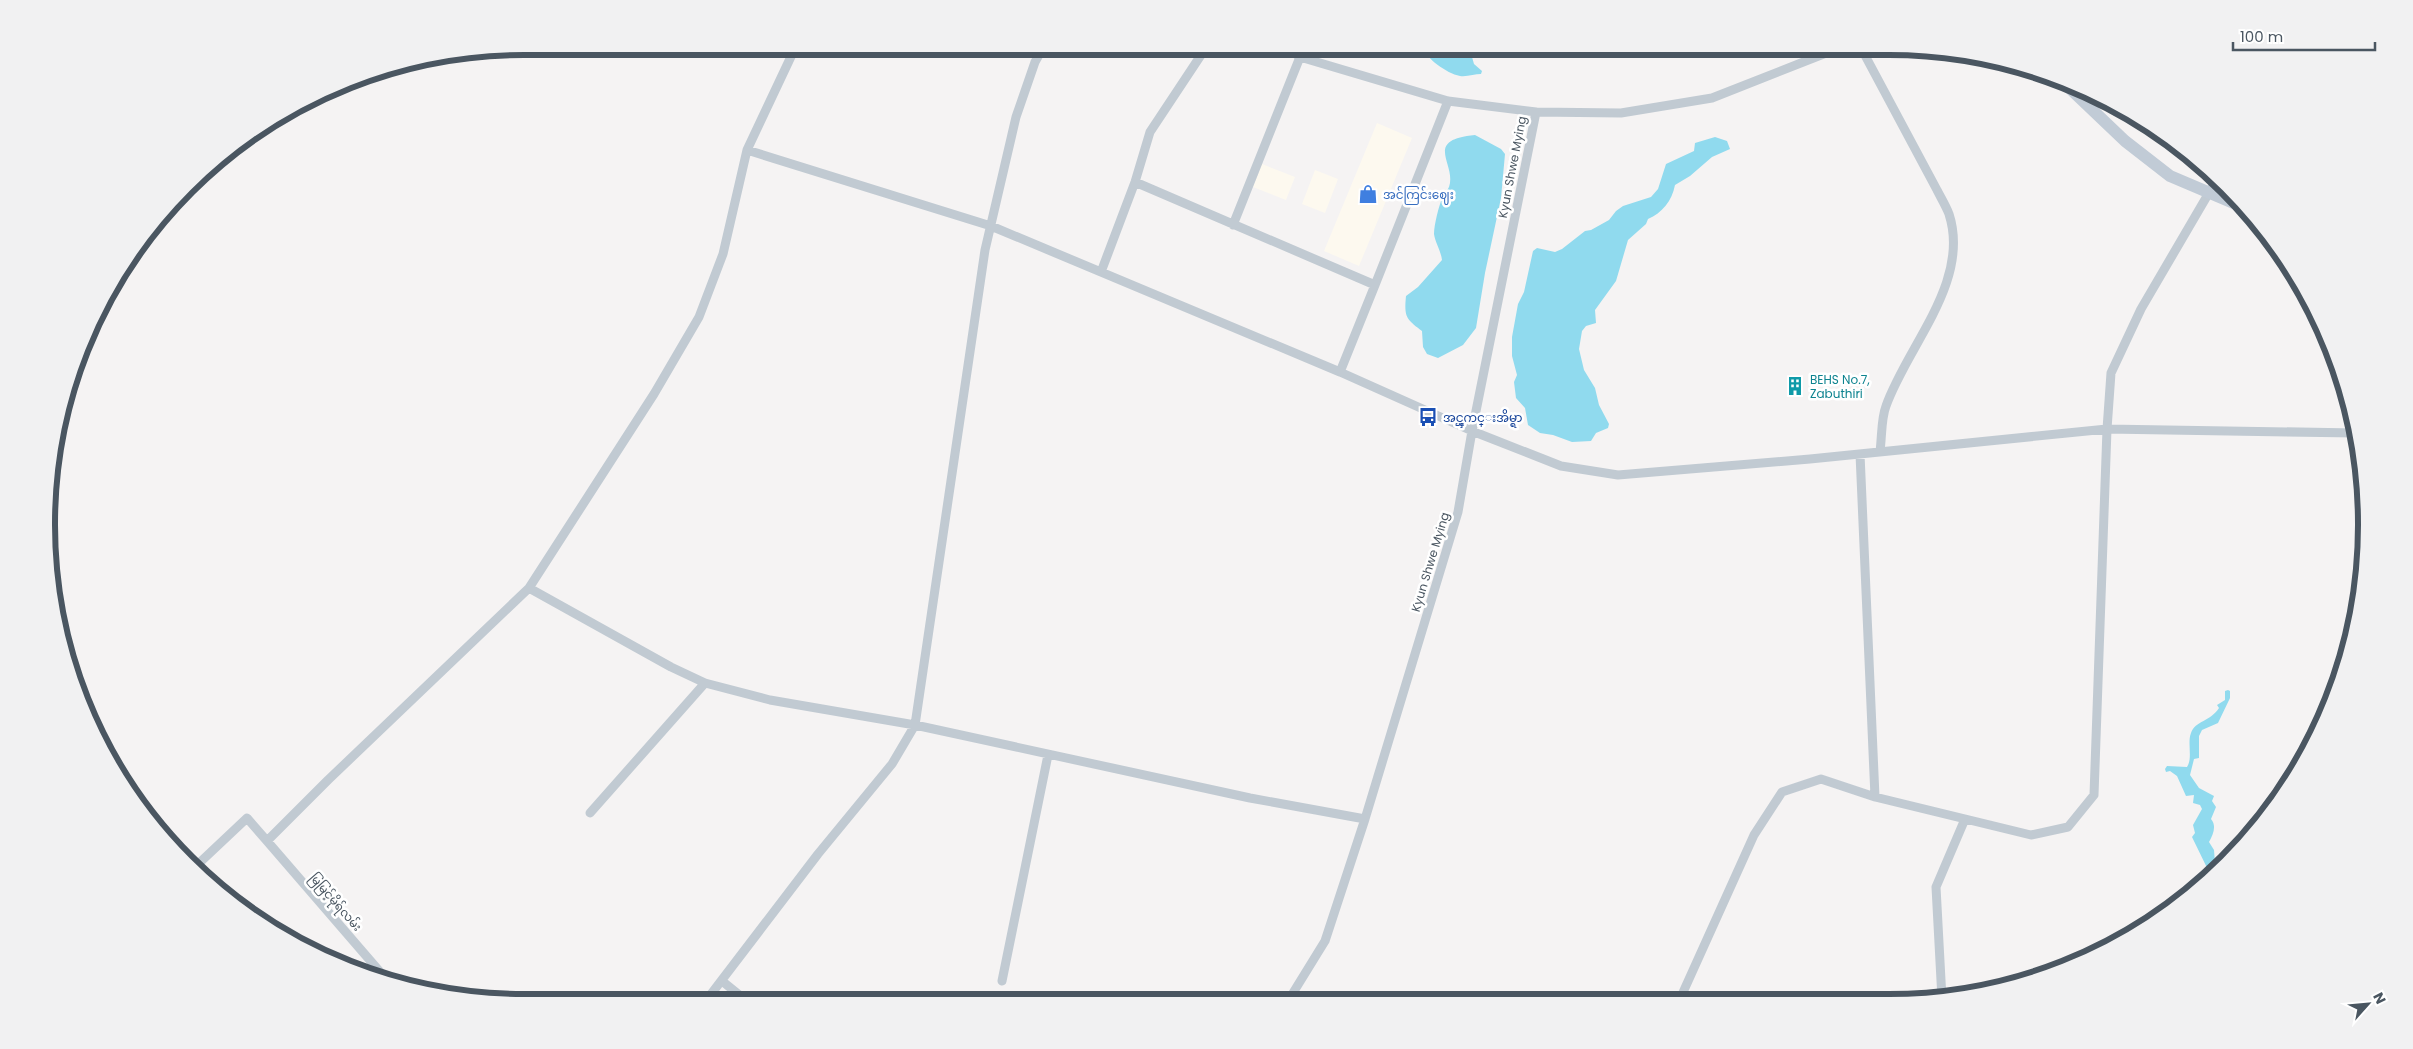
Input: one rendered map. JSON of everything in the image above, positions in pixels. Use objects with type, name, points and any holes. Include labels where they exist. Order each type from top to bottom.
[{"type":"main road","points":[[2075,94],[2125,141],[2170,176],[2228,201]]},
{"type":"street","points":[[267,841],[328,780],[530,588],[654,394],[699,317],[723,254],[747,150],[792,55]]},
{"type":"street","points":[[711,994],[818,854],[892,764],[915,725],[985,250],[1016,117],[1039,55]]},
{"type":"street","points":[[1101,272],[1135,182],[1150,132],[1201,55]]},
{"type":"street","points":[[1297,55],[1448,101],[1536,112],[1621,113],[1712,98],[1821,55]]},
{"type":"street","points":[[1865,55],[1937,190],[1949,214],[1952,229],[1952,261],[1942,294],[1885,407],[1880,452]]},
{"type":"street","points":[[1233,225],[1300,57]]},
{"type":"street","points":[[1340,372],[1448,101]]},
{"type":"street","name":"Kyun Shwe Mying","points":[[1292,994],[1325,941],[1365,819],[1458,512],[1472,431],[1536,112]]},
{"type":"street","points":[[747,150],[991,226],[1340,372],[1472,431],[1561,466],[1618,475],[1860,454],[2107,429],[2349,433]]},
{"type":"street","points":[[1135,182],[1375,285]]},
{"type":"street","points":[[1682,994],[1754,835],[1782,792],[1821,779],[1875,796],[2031,835],[2068,827],[2094,795],[2107,429],[2111,373],[2141,309],[2213,187]]},
{"type":"street","points":[[1860,454],[1875,796]]},
{"type":"street","points":[[530,588],[671,667],[705,683],[770,700],[915,725],[1250,798],[1365,819]]},
{"type":"street","points":[[590,813],[705,683]]},
{"type":"street","points":[[1002,981],[1048,755]]},
{"type":"street","name":"မြမြင့်မိုရ်လမ်း","points":[[200,862],[246,818],[378,970]]},
{"type":"street","points":[[1942,991],[1936,888],[1965,819]]},
{"type":"street","points":[[722,981],[738,994]]},
{"type":"shaded area","name":"အင်ကြင်းဈေး","points":[[1377,123],[1412,138],[1359,266],[1324,251]]},
{"type":"shaded area","points":[[1262,164],[1295,177],[1286,200],[1253,187]]},
{"type":"shaded area","points":[[1315,170],[1338,179],[1325,213],[1302,204]]},
{"type":"water","points":[[1428,55],[1473,55],[1474,64],[1482,71],[1481,74],[1460,76],[1449,72]]},
{"type":"water","points":[[1475,135],[1501,149],[1505,154],[1501,198],[1485,273],[1476,328],[1463,345],[1438,358],[1427,354],[1423,347],[1422,331],[1407,317],[1405,309],[1406,296],[1418,287],[1442,260],[1434,234],[1438,210],[1449,187],[1450,178],[1445,154],[1446,148],[1450,142]]},
{"type":"water","points":[[1715,137],[1727,141],[1730,149],[1712,157],[1690,176],[1675,185],[1666,206],[1648,219],[1646,224],[1628,240],[1616,281],[1595,310],[1596,323],[1586,326],[1582,331],[1579,349],[1584,370],[1595,388],[1599,405],[1609,424],[1608,428],[1596,433],[1591,441],[1572,442],[1553,435],[1540,433],[1528,425],[1525,408],[1516,398],[1514,382],[1517,375],[1512,356],[1512,337],[1518,304],[1524,292],[1533,251],[1537,248],[1555,252],[1562,249],[1585,231],[1591,230],[1609,220],[1623,206],[1651,197],[1658,189],[1666,164],[1694,151],[1695,143]]},
{"type":"water","points":[[2225,691],[2230,691],[2230,698],[2218,723],[2202,730],[2199,736],[2199,758],[2194,759],[2190,775],[2199,788],[2214,796],[2212,801],[2216,807],[2211,819],[2214,831],[2209,842],[2214,850],[2215,861],[2207,868],[2192,837],[2195,833],[2193,825],[2202,809],[2200,805],[2193,803],[2194,795],[2186,796],[2177,776],[2170,771],[2166,772],[2165,769],[2167,766],[2187,767],[2190,759],[2190,737],[2193,729],[2216,712],[2219,708],[2217,705],[2225,700]]},
{"type":"place","name":"အင်ကြင်းဈေး","points":[[1368,194]]},
{"type":"place","name":"BEHS No.7, Zabuthiri","points":[[1795,386]]},
{"type":"place","name":"အင္ၾကင္းအိမ္ရာ","points":[[1428,417]]}]
